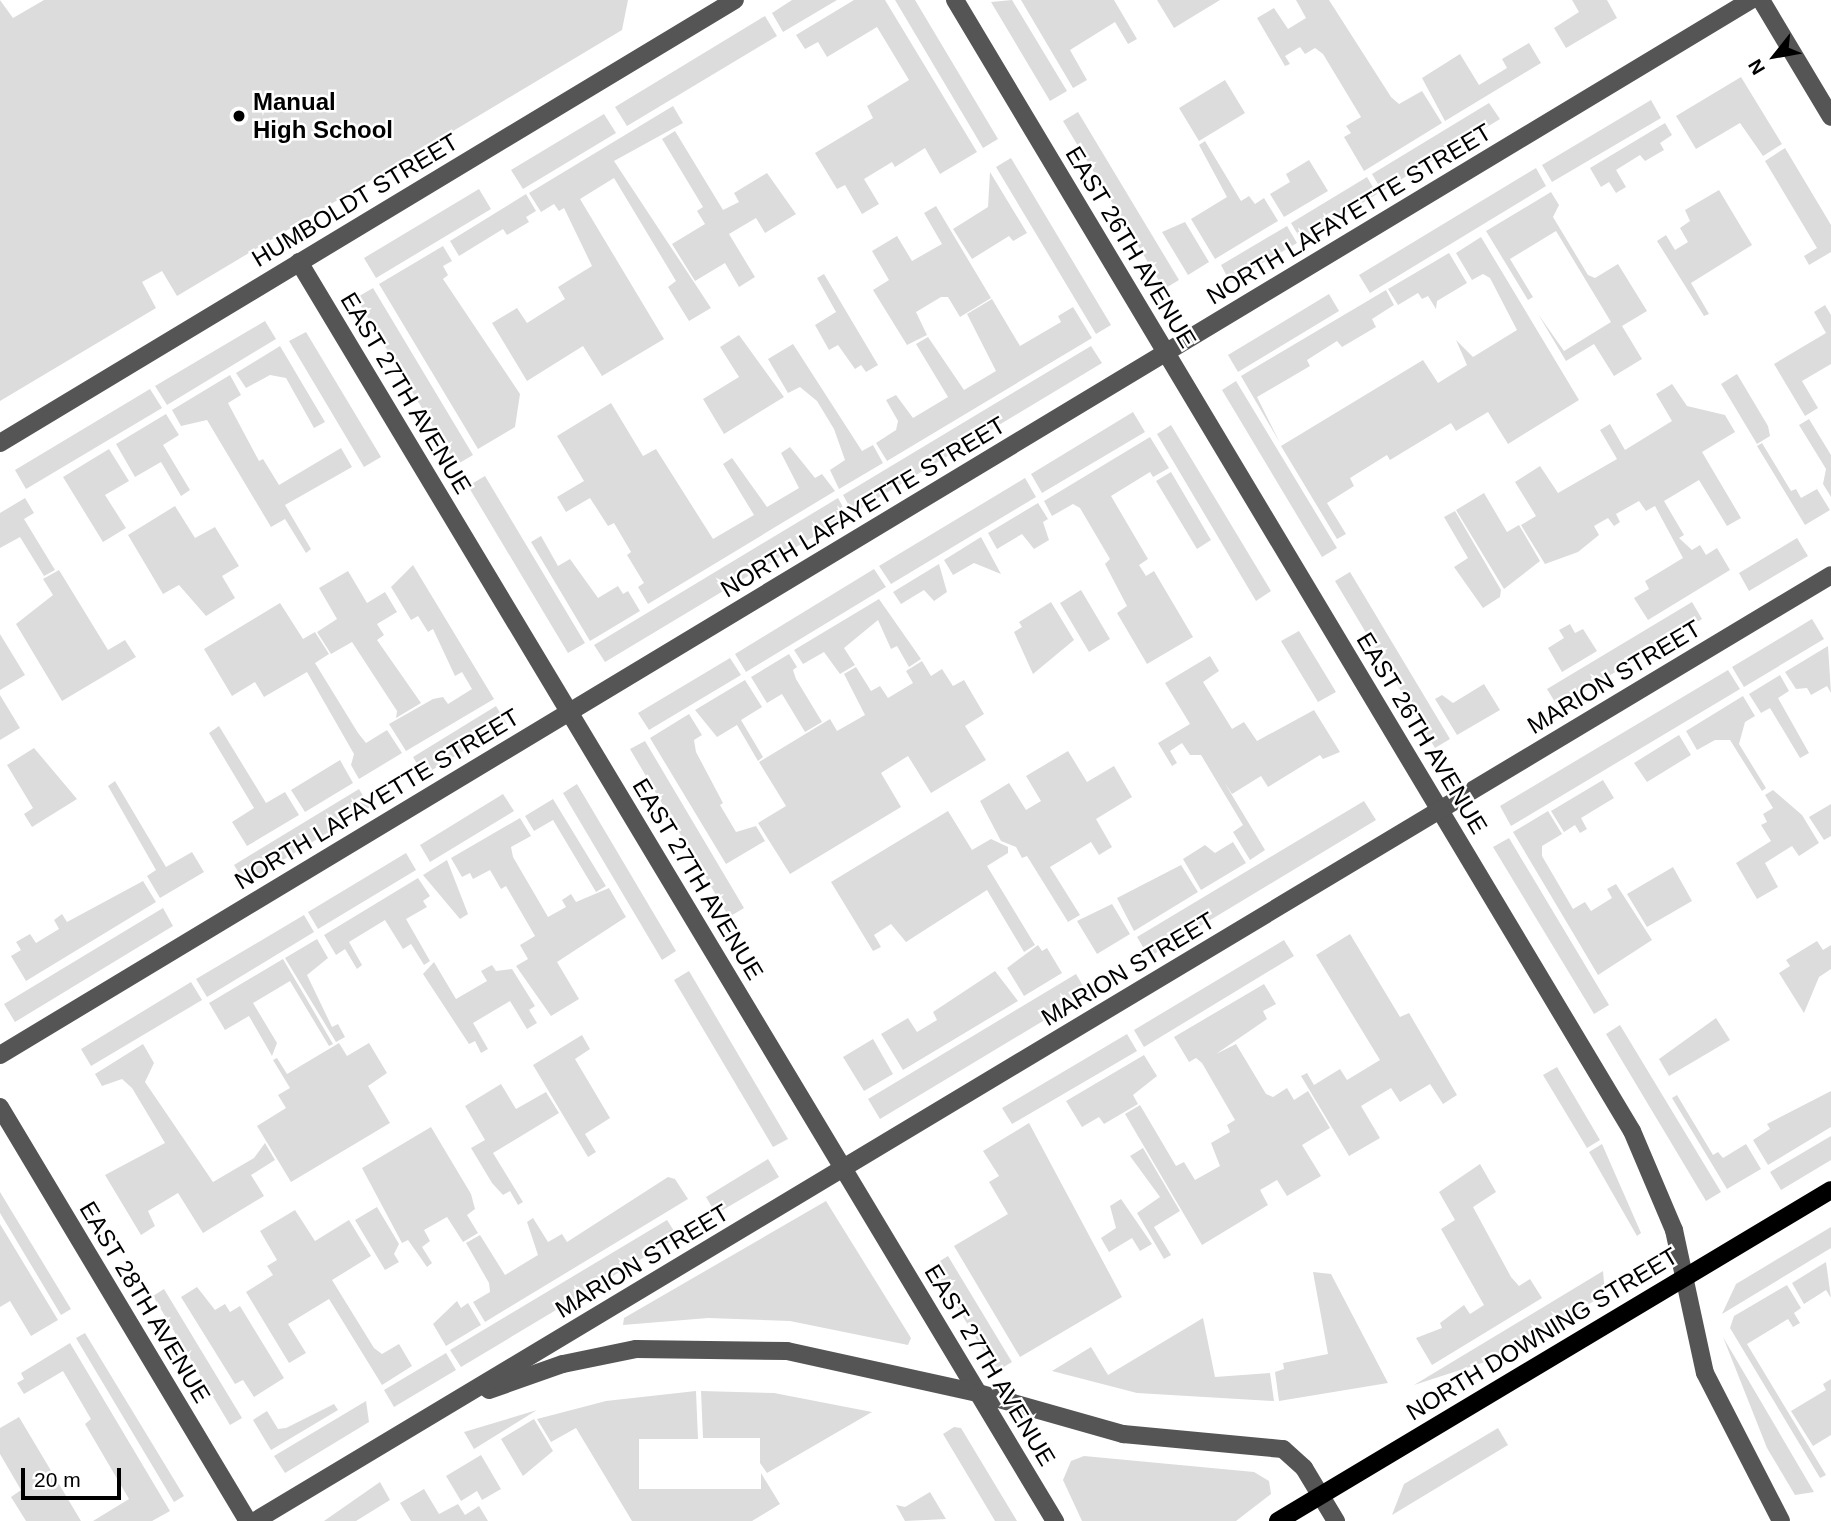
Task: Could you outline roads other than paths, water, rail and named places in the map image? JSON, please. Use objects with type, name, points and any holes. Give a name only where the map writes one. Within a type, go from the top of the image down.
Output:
[{"type":"main road","name":"NORTH DOWNING STREET","points":[[1278,1521],[1831,1190]]},
{"type":"street","name":"HUMBOLDT STREET","points":[[0,443],[735,0]]},
{"type":"street","name":"EAST 26TH AVENUE","points":[[955,0],[1632,1131],[1659,1188],[1685,1277],[1705,1373],[1781,1521]]},
{"type":"street","name":"NORTH LAFAYETTE STREET","points":[[0,1055],[1751,0]]},
{"type":"street","points":[[1761,0],[1831,117]]},
{"type":"street","name":"EAST 27TH AVENUE","points":[[299,262],[1055,1521]]},
{"type":"street","name":"MARION STREET","points":[[255,1521],[1831,575]]},
{"type":"street","name":"EAST 28TH AVENUE","points":[[0,1107],[248,1521]]},
{"type":"street","name":"MARION STREET","points":[[450,1404],[563,1364],[636,1349],[787,1351],[978,1393],[1123,1434],[1283,1449],[1300,1463],[1336,1521]]},
{"type":"place","name":"Manual High School","points":[[239,116]]}]
